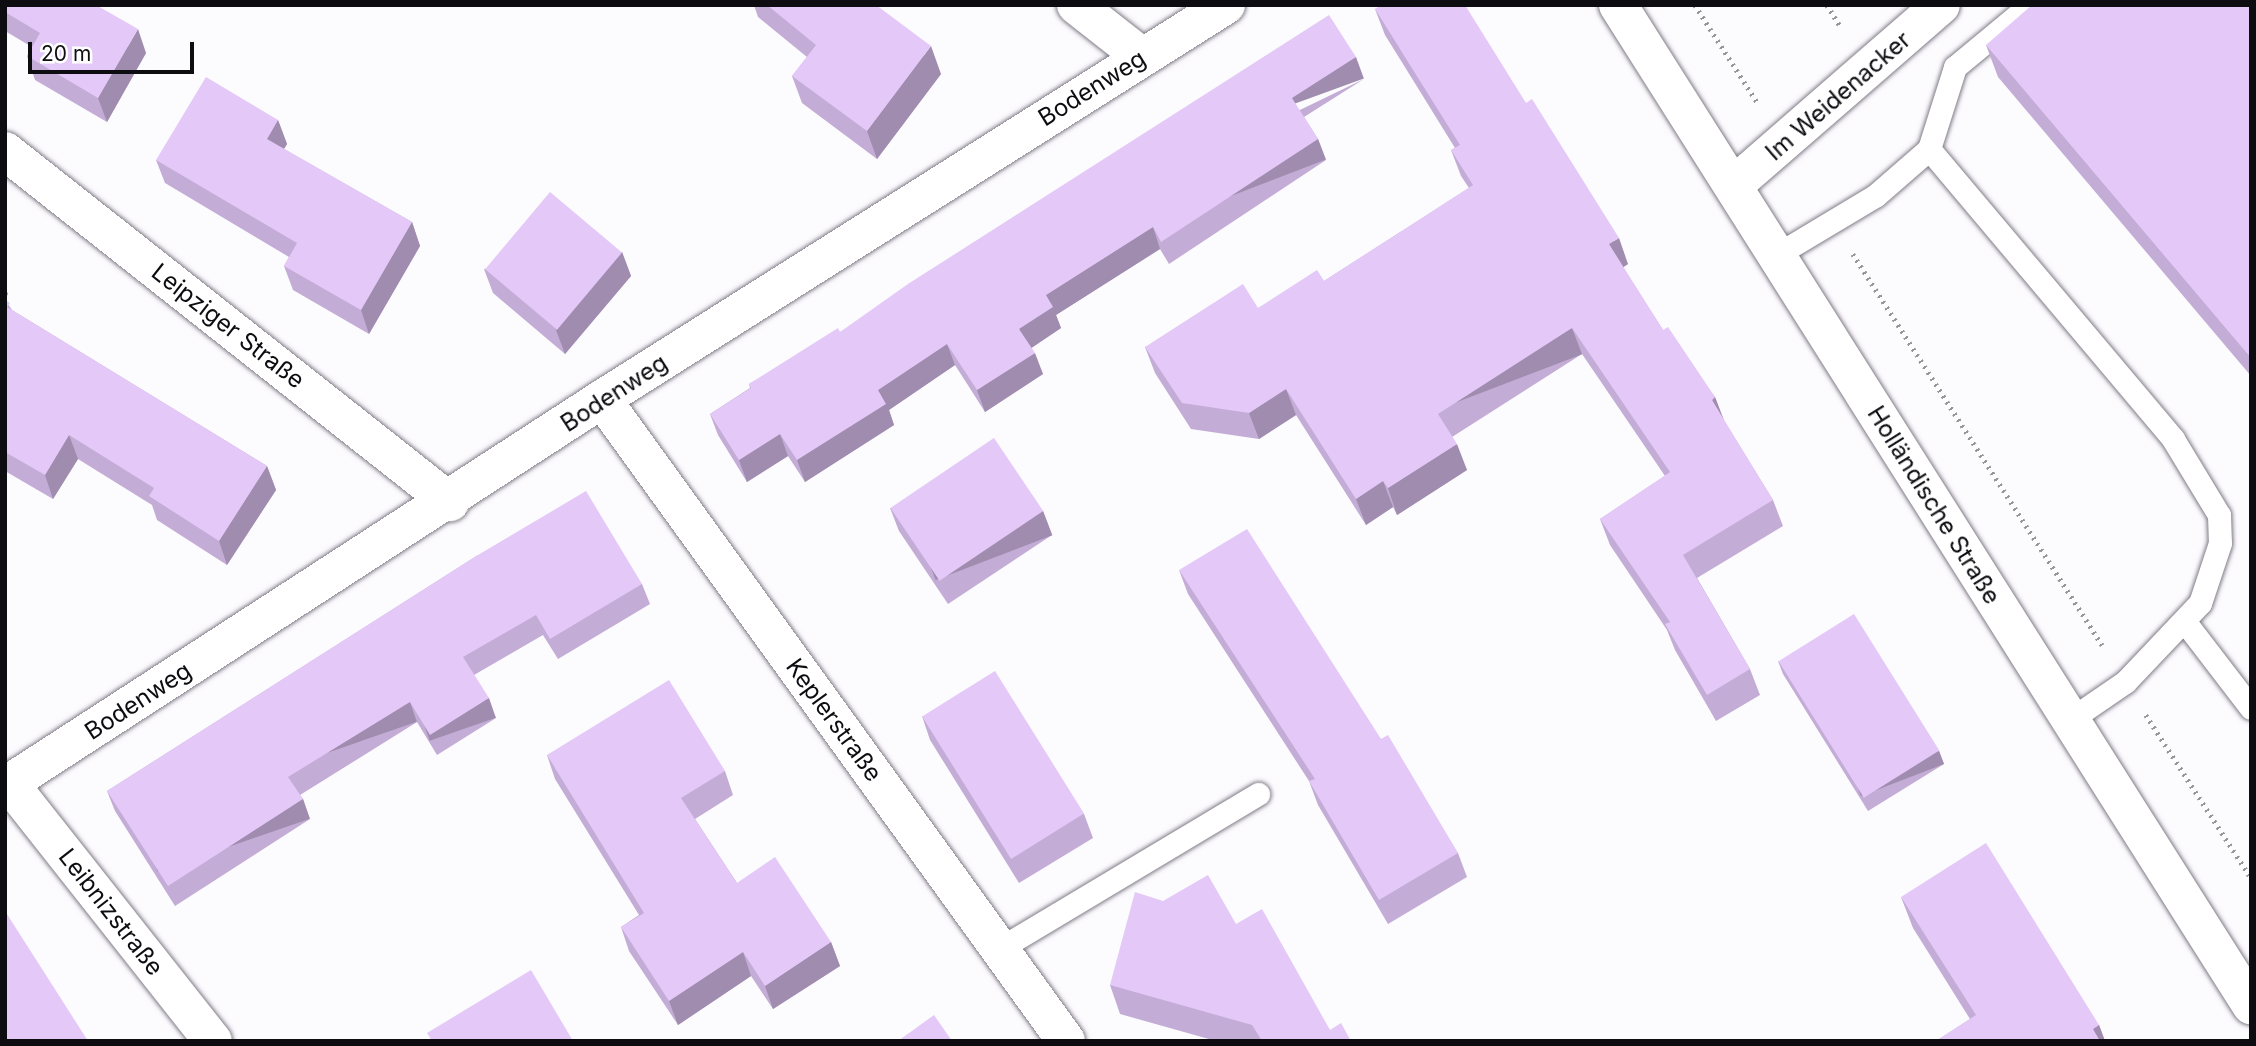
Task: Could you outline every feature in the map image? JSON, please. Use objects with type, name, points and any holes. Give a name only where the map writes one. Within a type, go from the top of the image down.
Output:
[{"type":"street","points":[[1076,5],[1141,56]]},
{"type":"street","name":"Bodenweg","points":[[7,784],[450,502],[602,399],[1141,56],[1226,5]]},
{"type":"street","name":"Holländische Straße","points":[[1618,5],[1778,254],[2068,721],[2251,1005]]},
{"type":"street","name":"Im Weidenacker","points":[[1734,185],[1941,5]]},
{"type":"street","name":"Leipziger Straße","points":[[5,151],[450,502]]},
{"type":"street","name":"Keplerstraße","points":[[602,399],[1066,1041]]},
{"type":"street","name":"Leibnizstraße","points":[[7,784],[213,1041]]},
{"type":"lane","points":[[1778,254],[1875,196],[1929,149],[1955,67],[2030,5]]},
{"type":"lane","points":[[1929,149],[2173,439],[2219,515],[2220,543],[2200,603],[2185,622],[2125,682],[2068,721]]},
{"type":"lane","points":[[2185,622],[2251,708]]},
{"type":"lane","points":[[999,948],[1258,793]]},
{"type":"path","points":[[1695,5],[1784,143]]},
{"type":"path","points":[[1832,222],[2251,878]]},
{"type":"building","points":[[5,5],[96,5],[138,29],[98,98],[27,56],[40,33],[5,12]]},
{"type":"building","points":[[767,5],[876,5],[931,46],[867,131],[792,76],[816,45]]},
{"type":"building","points":[[1381,5],[1465,5],[1526,103],[1532,99],[1619,238],[1609,244],[1663,330],[1668,327],[1715,397],[1712,400],[1773,500],[1683,555],[1750,669],[1707,695],[1665,624],[1670,622],[1600,519],[1670,472],[1572,328],[1438,414],[1457,444],[1388,488],[1383,481],[1356,499],[1286,389],[1249,413],[1182,403],[1145,347],[1243,284],[1258,308],[1317,270],[1324,281],[1473,185],[1451,150],[1460,145],[1375,9]]},
{"type":"building","points":[[2032,5],[2251,5],[2251,358],[1986,45]]},
{"type":"building","points":[[1329,15],[1356,57],[1292,98],[1318,139],[1161,242],[1153,227],[1046,295],[1053,307],[1019,329],[1035,353],[977,390],[947,344],[878,390],[886,404],[797,460],[780,434],[739,460],[710,414],[751,388],[749,384],[838,328],[840,332],[908,284]]},
{"type":"building","points":[[206,77],[278,120],[267,139],[412,222],[361,310],[284,266],[297,243],[156,160]]},
{"type":"building","points":[[550,192],[622,252],[557,330],[485,269]]},
{"type":"building","points":[[5,300],[10,303],[7,307],[267,466],[219,541],[149,496],[154,488],[69,435],[45,475],[5,452]]},
{"type":"building","points":[[994,438],[1043,511],[940,581],[890,508]]},
{"type":"building","points":[[586,491],[642,584],[550,639],[536,615],[463,657],[489,698],[430,735],[410,702],[288,777],[303,799],[168,886],[107,791],[478,555]]},
{"type":"building","points":[[1247,529],[1381,739],[1388,735],[1458,853],[1379,900],[1309,781],[1315,779],[1179,570]]},
{"type":"building","points":[[1854,614],[1939,751],[1864,798],[1779,661]]},
{"type":"building","points":[[995,671],[1084,813],[1011,859],[922,717]]},
{"type":"building","points":[[669,680],[725,771],[681,798],[737,883],[775,857],[831,942],[765,986],[743,952],[669,1001],[621,927],[644,913],[547,755]]},
{"type":"building","points":[[1986,843],[2099,1025],[2093,1029],[2100,1041],[1936,1041],[1976,1015],[1901,897]]},
{"type":"building","points":[[1208,875],[1236,924],[1262,909],[1330,1030],[1341,1023],[1351,1041],[1262,1041],[1252,1025],[1110,985],[1135,892],[1163,901]]},
{"type":"building","points":[[5,911],[88,1041],[5,1041]]},
{"type":"building","points":[[531,970],[573,1041],[432,1041],[427,1033]]},
{"type":"building","points":[[934,1015],[952,1041],[898,1041]]}]
